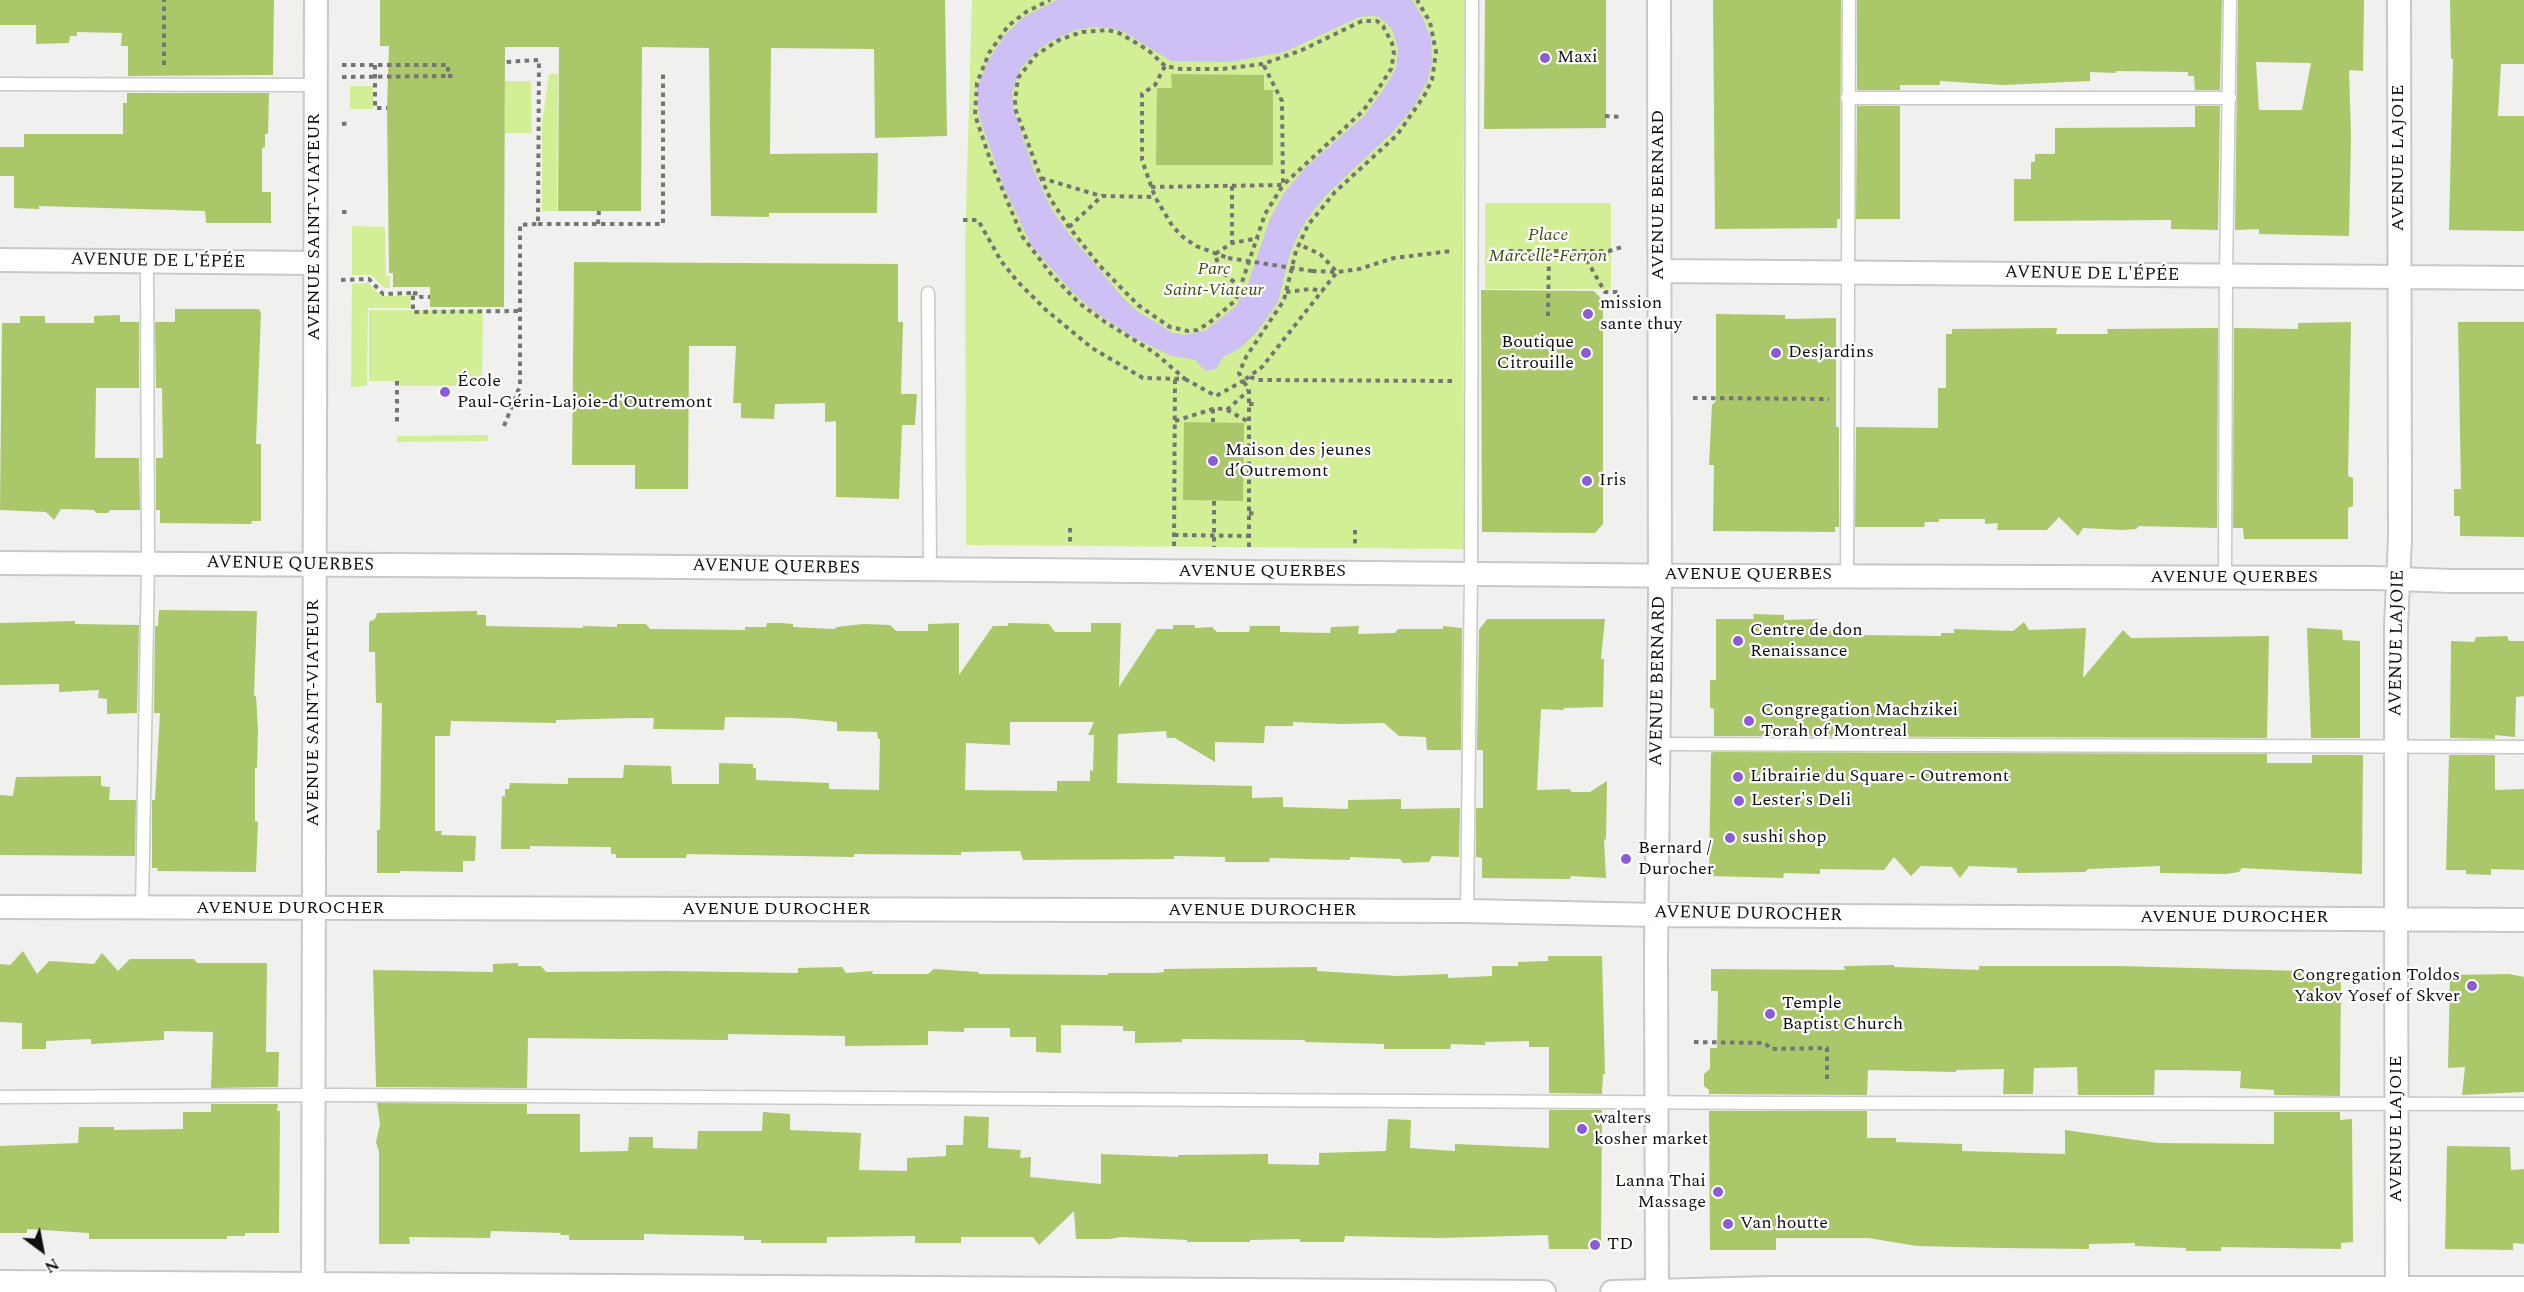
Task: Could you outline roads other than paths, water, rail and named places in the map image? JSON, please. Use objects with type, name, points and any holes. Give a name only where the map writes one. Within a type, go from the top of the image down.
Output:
[{"type":"street","name":"AVENUE SAINT-VIATEUR","points":[[313,1287],[316,0]]},
{"type":"street","name":"AVENUE BERNARD","points":[[1657,1291],[1657,744],[1660,575],[1659,0]]},
{"type":"street","name":"AVENUE LAJOIE","points":[[2397,1287],[2396,747],[2400,277],[2399,0]]},
{"type":"street","name":"AVENUE DE L'ÉPÉE","points":[[0,260],[315,263]]},
{"type":"street","name":"AVENUE DE L'ÉPÉE","points":[[1660,271],[2524,278]]},
{"type":"street","name":"AVENUE QUERBES","points":[[0,563],[2398,578],[2524,581]]},
{"type":"street","name":"AVENUE DUROCHER","points":[[0,907],[1467,911],[1657,915],[2524,920]]},
{"type":"street","points":[[0,1282],[313,1287],[1544,1292]]},
{"type":"street","points":[[1612,1292],[2524,1288]]},
{"type":"lane","points":[[1467,911],[1471,574],[1472,0]]},
{"type":"lane","points":[[1847,575],[1849,0]]},
{"type":"lane","points":[[2225,578],[2230,0]]},
{"type":"lane","points":[[0,84],[315,85]]},
{"type":"lane","points":[[1847,98],[2230,98]]},
{"type":"lane","points":[[142,908],[148,563],[147,261]]},
{"type":"lane","points":[[928,293],[930,569]]},
{"type":"lane","points":[[1657,744],[2524,747]]},
{"type":"lane","points":[[0,1097],[314,1095],[2524,1104]]},
{"type":"place","name":"Maxi","points":[[1545,58]]},
{"type":"place","name":"mission sante thuy","points":[[1588,314]]},
{"type":"place","name":"Boutique Citrouille","points":[[1586,353]]},
{"type":"place","name":"Desjardins","points":[[1776,353]]},
{"type":"place","name":"École Paul-Gérin-Lajoie-d'Outremont","points":[[445,392]]},
{"type":"place","name":"Maison des jeunes d’Outremont","points":[[1213,461]]},
{"type":"place","name":"Iris","points":[[1587,481]]},
{"type":"place","name":"Centre de don Renaissance","points":[[1738,641]]},
{"type":"place","name":"Congregation Machzikei Torah of Montreal","points":[[1749,721]]},
{"type":"place","name":"Librairie du Square - Outremont","points":[[1738,777]]},
{"type":"place","name":"Lester's Deli","points":[[1739,801]]},
{"type":"place","name":"sushi shop","points":[[1730,838]]},
{"type":"place","name":"Bernard / Durocher","points":[[1626,859]]},
{"type":"place","name":"Congregation Toldos Yakov Yosef of Skver","points":[[2472,986]]},
{"type":"place","name":"Temple Baptist Church","points":[[1770,1014]]},
{"type":"place","name":"walters kosher market","points":[[1582,1129]]},
{"type":"place","name":"Lanna Thai Massage","points":[[1718,1192]]},
{"type":"place","name":"Van houtte","points":[[1728,1224]]},
{"type":"place","name":"TD","points":[[1595,1245]]},
{"type":"park label","name":"Place Marcelle-Ferron","points":[[1548,246]]},
{"type":"park label","name":"Parc Saint-Viateur","points":[[1214,280]]}]
